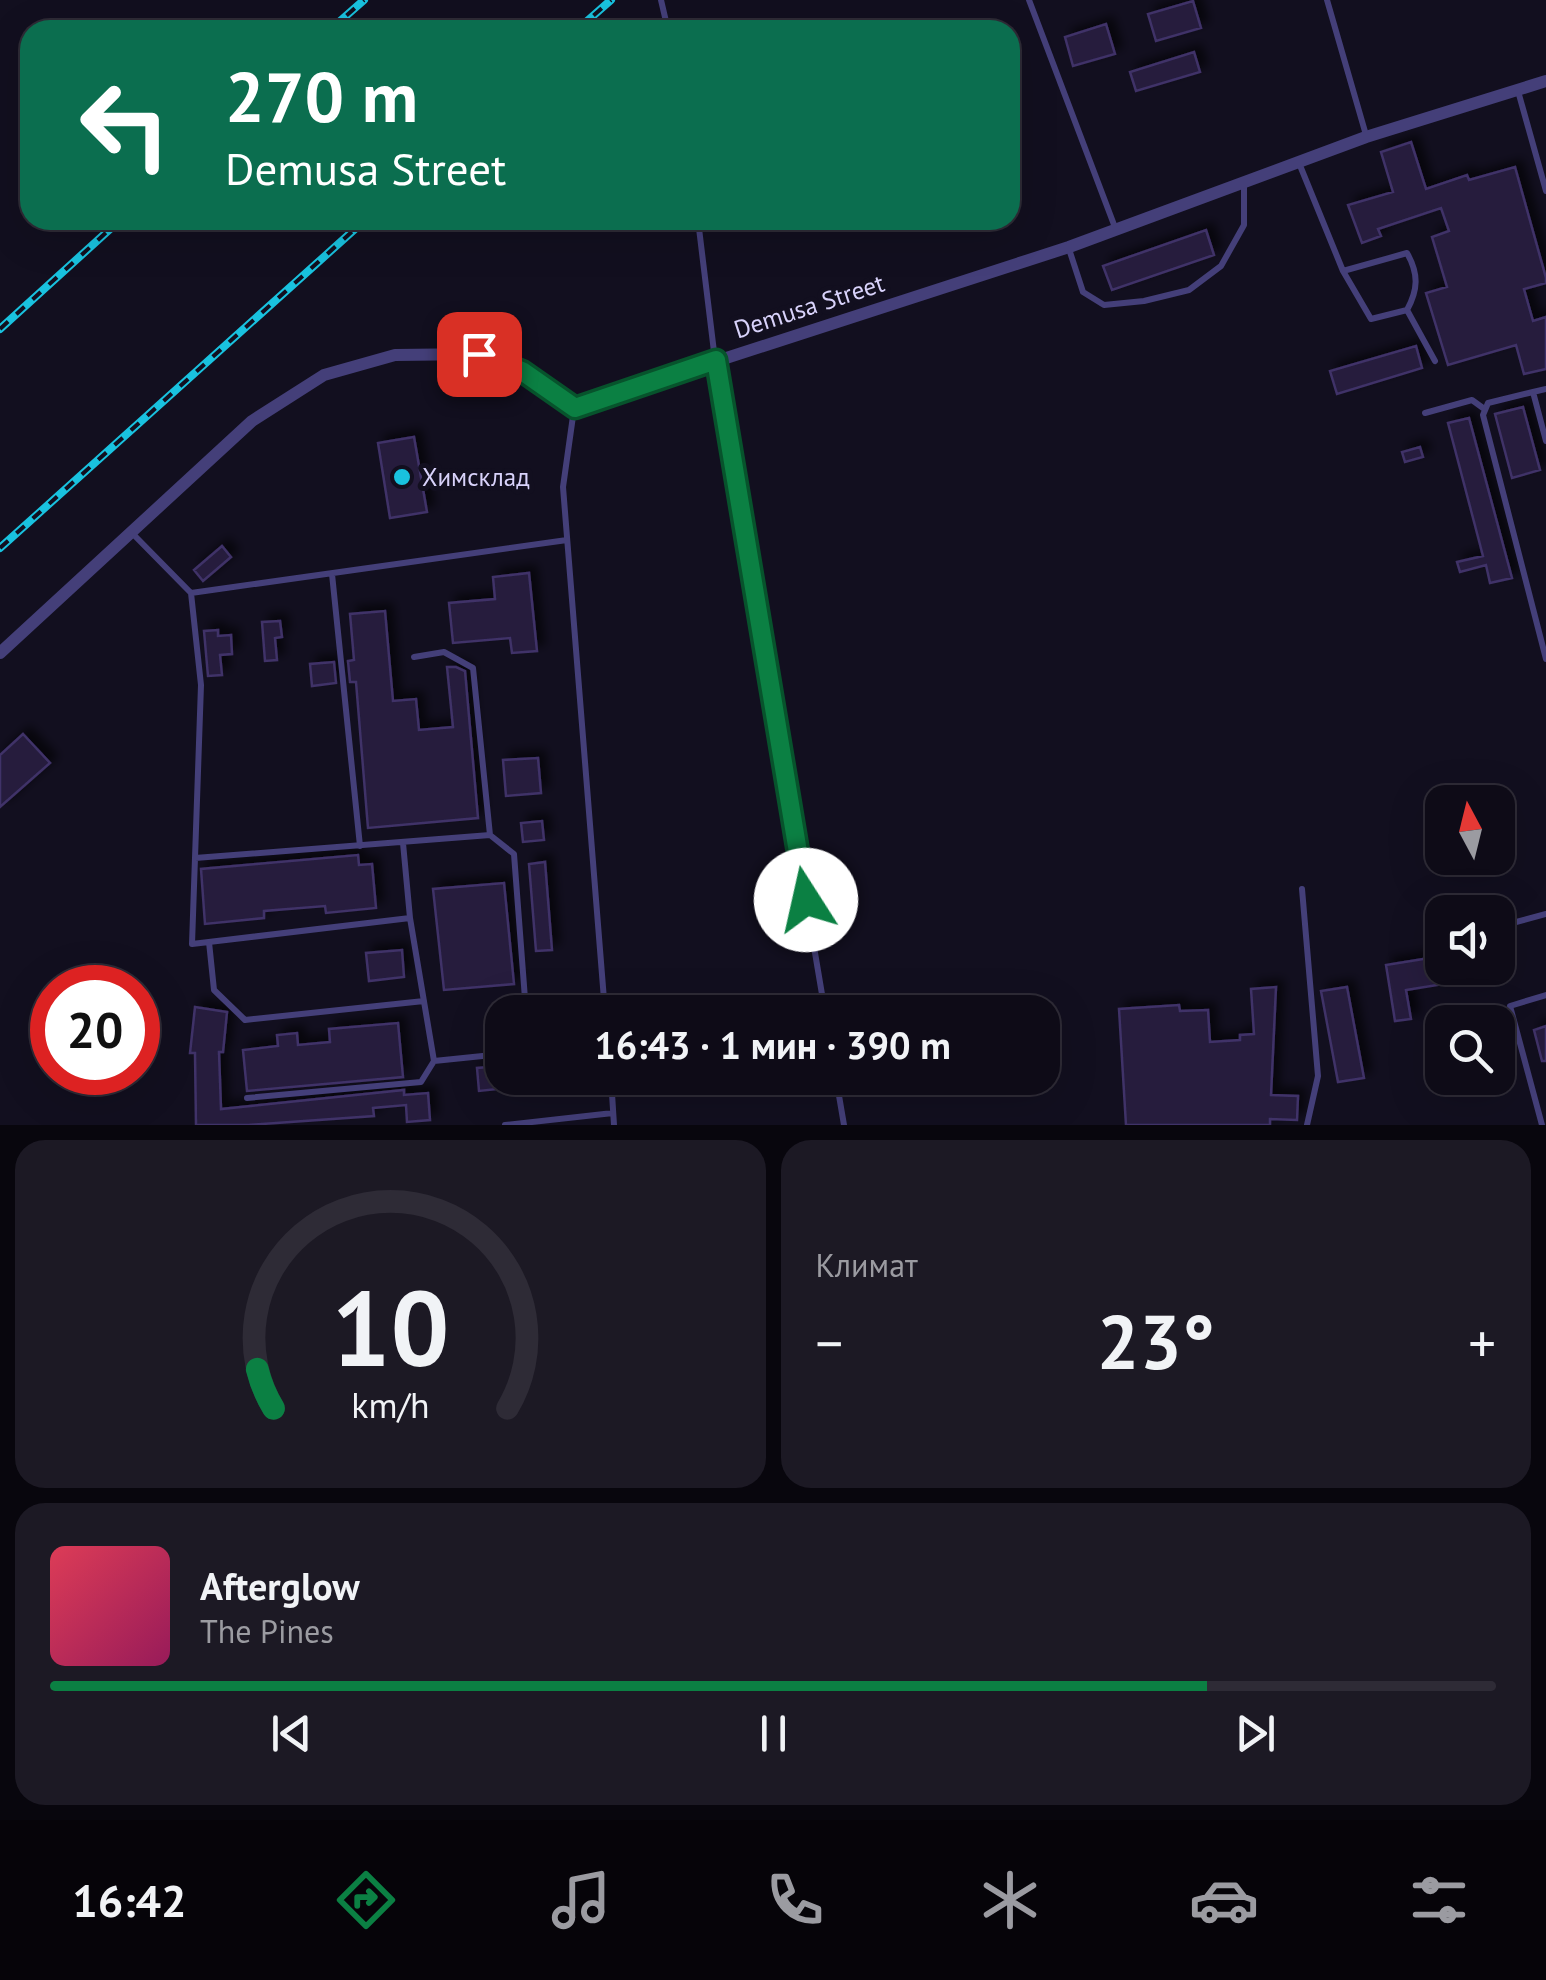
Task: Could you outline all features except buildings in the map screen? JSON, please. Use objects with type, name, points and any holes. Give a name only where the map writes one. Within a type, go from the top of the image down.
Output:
[{"type":"street","name":"Demusa Street","points":[[575,408],[1069,248],[1366,136],[1546,82]]},
{"type":"street","points":[[0,654],[252,421],[324,375],[394,355],[479,354],[522,371],[575,408]]},
{"type":"lane","points":[[1029,0],[1116,231]]},
{"type":"lane","points":[[1327,0],[1366,136]]},
{"type":"lane","points":[[1518,91],[1546,191]]},
{"type":"lane","points":[[1298,162],[1343,271],[1371,319],[1406,310],[1417,290],[1414,266],[1406,253],[1343,271]]},
{"type":"lane","points":[[1069,248],[1084,292],[1104,304],[1144,301],[1189,290],[1221,266],[1244,224],[1244,182]]},
{"type":"lane","points":[[699,230],[716,360],[823,995]]},
{"type":"lane","points":[[1406,310],[1434,360]]},
{"type":"lane","points":[[1483,408],[1488,402],[1546,389]]},
{"type":"lane","points":[[1533,392],[1546,440]]},
{"type":"lane","points":[[1425,413],[1472,400],[1483,408],[1546,658]]},
{"type":"lane","points":[[575,408],[563,487],[604,995]]},
{"type":"lane","points":[[131,532],[191,593],[200,685],[192,944],[410,918]]},
{"type":"lane","points":[[191,593],[568,540]]},
{"type":"lane","points":[[332,573],[360,846]]},
{"type":"lane","points":[[414,657],[444,652],[473,668],[490,834],[514,854],[525,995]]},
{"type":"lane","points":[[194,858],[490,834]]},
{"type":"lane","points":[[248,1098],[421,1082],[434,1060],[410,918],[403,843]]},
{"type":"lane","points":[[1302,889],[1318,1076],[1307,1125]]},
{"type":"lane","points":[[1515,922],[1546,914]]},
{"type":"lane","points":[[209,942],[214,990],[245,1020],[424,1001]]},
{"type":"lane","points":[[1542,1125],[1510,1006],[1546,996]]},
{"type":"lane","points":[[434,1060],[485,1056]]},
{"type":"lane","points":[[612,1095],[614,1125]]},
{"type":"lane","points":[[839,1095],[844,1125]]},
{"type":"lane","points":[[505,1125],[614,1113]]},
{"type":"railway","points":[[341,20],[364,0]]},
{"type":"railway","points":[[588,20],[611,0]]},
{"type":"railway","points":[[0,329],[109,230]]},
{"type":"railway","points":[[0,548],[354,230]]},
{"type":"place","name":"Химсклад","points":[[402,477]]},
{"type":"route","points":[[479,354],[522,371],[575,408],[716,360],[806,900]]}]
